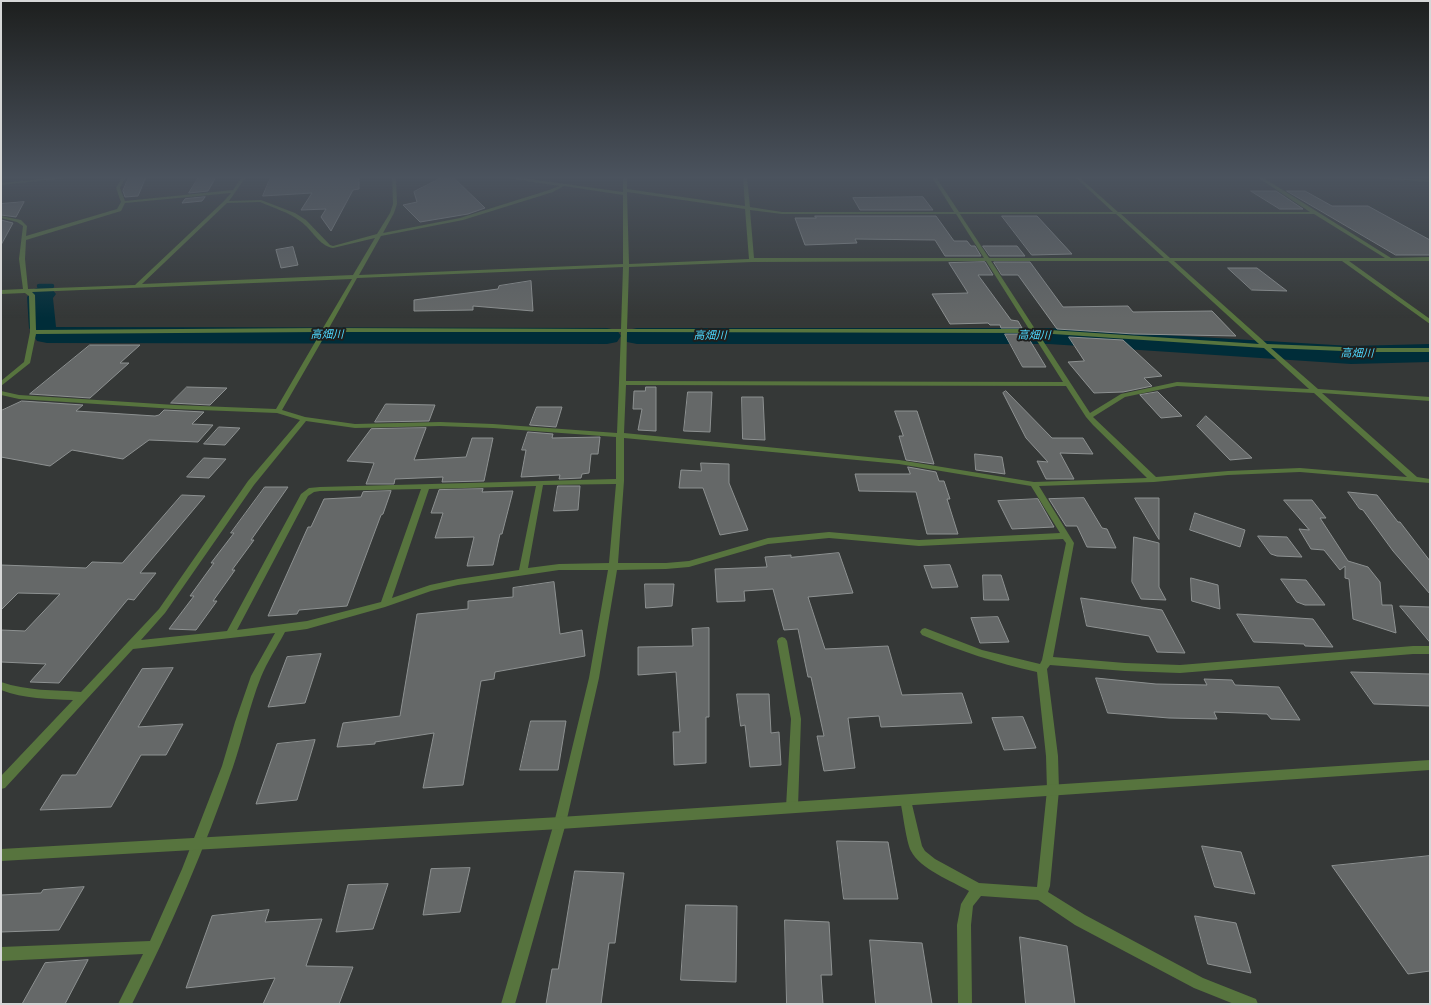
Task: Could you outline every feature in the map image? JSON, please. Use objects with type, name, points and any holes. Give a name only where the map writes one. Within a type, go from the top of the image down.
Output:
[{"type":"street","points":[[1,384],[27,363],[33,332],[32,295],[26,291],[22,259],[23,240],[26,232],[25,226],[22,224]]},
{"type":"street","points":[[23,240],[75,224]]},
{"type":"street","points":[[137,286],[203,224]]},
{"type":"street","points":[[307,224],[328,246],[333,247],[380,235],[436,224]]},
{"type":"street","points":[[278,411],[386,224]]},
{"type":"street","points":[[508,1004],[560,823],[594,678],[613,566],[620,481],[620,435],[626,265],[625,224]]},
{"type":"street","points":[[749,224],[752,260]]},
{"type":"street","points":[[964,224],[1089,417],[1154,480]]},
{"type":"street","points":[[1130,224],[1415,480]]},
{"type":"street","points":[[1333,224],[1390,259]]},
{"type":"street","points":[[1343,259],[1430,322]]},
{"type":"street","points":[[1,292],[752,260],[1430,259]]},
{"type":"street","points":[[33,332],[218,330],[323,334],[624,332],[1036,334],[1267,346],[1367,350],[1430,350]]},
{"type":"street","points":[[623,383],[1068,384]]},
{"type":"street","points":[[1089,417],[1123,395],[1168,385],[1317,391],[1430,398]]},
{"type":"street","points":[[1,394],[19,397],[278,411],[304,419],[355,426],[440,424],[493,426],[620,435],[899,462],[1034,484],[1154,480],[1228,473],[1300,470],[1430,482]]},
{"type":"street","points":[[1,784],[162,611],[251,483],[304,419]]},
{"type":"street","points":[[230,635],[305,494],[312,490],[620,481]]},
{"type":"street","points":[[523,571],[540,483]]},
{"type":"street","points":[[1034,484],[1070,544],[1044,665],[1052,756],[1053,790],[1044,886],[1040,894]]},
{"type":"street","points":[[385,604],[426,486]]},
{"type":"street","points":[[131,645],[282,630],[307,625],[385,604],[430,588],[523,571],[559,567],[666,566],[689,564],[768,541],[829,535],[919,543],[1066,536]]},
{"type":"street","points":[[125,1004],[154,947],[198,843],[228,766],[240,722],[256,676],[282,630]]},
{"type":"street","points":[[925,632],[952,644],[995,659],[1044,665],[1180,669],[1413,650],[1430,650]]},
{"type":"street","points":[[782,641],[796,719],[792,807]]},
{"type":"street","points":[[1,686],[7,689],[27,692],[84,696]]},
{"type":"street","points":[[1,855],[560,823],[1430,765]]},
{"type":"street","points":[[906,800],[916,848],[921,855],[931,863],[978,889],[1040,894],[1080,920],[1199,983],[1251,1004]]},
{"type":"street","points":[[965,1004],[964,925],[968,904],[978,889]]},
{"type":"street","points":[[1,954],[154,947]]},
{"type":"building","points":[[1,224],[13,224],[1,245]]},
{"type":"building","points":[[326,224],[335,224],[331,231]]},
{"type":"building","points":[[797,224],[942,224],[954,241],[967,241],[971,246],[975,246],[981,256],[945,256],[935,240],[855,239],[857,243],[805,245]]},
{"type":"building","points":[[1008,224],[1044,224],[1072,254],[1032,255]]},
{"type":"building","points":[[1343,224],[1401,224],[1430,240],[1430,255],[1396,255]]},
{"type":"building","points":[[983,246],[1017,246],[1025,256],[990,256]]},
{"type":"building","points":[[293,247],[298,265],[281,268],[276,250]]},
{"type":"building","points":[[985,262],[993,275],[978,275],[1011,320],[1018,321],[1022,328],[1001,328],[1000,325],[990,325],[988,323],[950,324],[932,294],[968,293],[949,263]]},
{"type":"building","points":[[994,262],[1030,262],[1063,307],[1128,306],[1133,312],[1212,311],[1236,336],[1134,334],[1057,329],[1018,275],[1002,275]]},
{"type":"building","points":[[1228,268],[1257,268],[1287,291],[1252,290]]},
{"type":"building","points":[[531,281],[533,311],[473,306],[473,310],[414,311],[414,300],[498,289],[499,286]]},
{"type":"building","points":[[1005,334],[1026,334],[1046,367],[1023,367]]},
{"type":"building","points":[[1069,337],[1123,340],[1162,376],[1144,378],[1152,386],[1123,392],[1094,393],[1068,362],[1084,361]]},
{"type":"building","points":[[90,345],[140,345],[120,363],[129,363],[90,398],[30,394]]},
{"type":"building","points":[[187,387],[227,388],[210,405],[171,403]]},
{"type":"building","points":[[646,387],[656,387],[656,431],[638,430],[642,409],[633,409],[634,391],[645,391]]},
{"type":"building","points":[[1006,391],[1052,438],[1083,438],[1093,454],[1060,453],[1074,479],[1046,479],[1037,461],[1048,462],[1026,438],[1003,393]]},
{"type":"building","points":[[688,392],[712,392],[710,432],[684,431]]},
{"type":"building","points":[[1158,392],[1182,416],[1161,418],[1140,395]]},
{"type":"building","points":[[742,397],[763,397],[765,440],[743,439]]},
{"type":"building","points":[[22,401],[83,405],[76,411],[155,416],[159,415],[164,410],[204,412],[192,424],[213,425],[198,442],[149,440],[123,459],[72,450],[50,466],[1,457],[1,411]]},
{"type":"building","points":[[386,404],[435,405],[429,421],[375,422]]},
{"type":"building","points":[[537,407],[562,407],[556,427],[530,425]]},
{"type":"building","points":[[895,411],[917,411],[934,464],[906,460],[899,436],[903,436]]},
{"type":"building","points":[[1206,416],[1252,458],[1230,460],[1197,426]]},
{"type":"building","points":[[219,427],[240,428],[225,445],[204,444]]},
{"type":"building","points":[[426,428],[414,460],[466,457],[472,438],[493,438],[484,481],[442,482],[443,477],[395,479],[394,484],[366,484],[374,463],[347,461],[371,429]]},
{"type":"building","points":[[528,432],[553,434],[552,438],[600,437],[598,454],[591,454],[589,473],[582,474],[581,478],[559,479],[560,475],[521,477],[526,450],[522,450]]},
{"type":"building","points":[[975,454],[1002,457],[1005,474],[976,470]]},
{"type":"building","points":[[204,458],[226,459],[209,478],[187,477]]},
{"type":"building","points":[[701,463],[729,464],[729,483],[748,530],[720,535],[703,488],[679,488],[681,470],[701,471]]},
{"type":"building","points":[[908,467],[936,472],[939,481],[944,481],[950,499],[947,499],[958,534],[927,534],[916,492],[859,491],[855,474],[910,474]]},
{"type":"building","points":[[558,486],[580,486],[578,510],[554,511]]},
{"type":"building","points":[[265,487],[288,487],[251,540],[254,540],[232,570],[235,570],[213,601],[217,601],[196,630],[169,629],[194,596],[190,596],[214,563],[211,563],[234,533],[231,533]]},
{"type":"building","points":[[483,489],[482,492],[513,491],[502,534],[500,534],[493,565],[467,566],[474,537],[435,538],[443,513],[431,513],[439,490]]},
{"type":"building","points":[[391,491],[347,606],[299,610],[297,614],[268,616],[308,527],[311,527],[324,499],[361,497],[363,492]]},
{"type":"building","points":[[1348,492],[1377,495],[1398,522],[1400,522],[1430,561],[1430,594],[1393,551]]},
{"type":"building","points":[[182,495],[205,496],[140,573],[156,573],[134,600],[128,599],[59,683],[30,682],[46,664],[1,662],[1,630],[25,631],[60,594],[18,593],[1,610],[1,565],[86,568],[92,562],[122,563]]},
{"type":"building","points":[[1084,498],[1102,528],[1107,529],[1116,548],[1087,547],[1077,526],[1066,526],[1049,499]]},
{"type":"building","points":[[1135,498],[1159,498],[1159,539]]},
{"type":"building","points":[[1038,499],[1054,527],[1012,529],[998,501]]},
{"type":"building","points":[[1284,500],[1312,500],[1326,518],[1320,518],[1348,561],[1368,567],[1380,582],[1382,605],[1392,605],[1396,633],[1353,619],[1349,579],[1345,578],[1345,566],[1340,570],[1324,550],[1311,549],[1299,529],[1309,530]]},
{"type":"building","points":[[1195,513],[1245,530],[1240,547],[1190,530]]},
{"type":"building","points":[[1258,536],[1287,537],[1302,557],[1277,556],[1271,554]]},
{"type":"building","points":[[1134,537],[1159,543],[1159,587],[1166,600],[1141,599],[1132,582]]},
{"type":"building","points":[[839,553],[853,593],[808,597],[825,649],[888,646],[902,695],[962,693],[972,723],[881,727],[879,716],[848,718],[855,768],[824,771],[817,736],[824,736],[811,677],[808,677],[798,629],[784,630],[773,589],[744,591],[745,601],[717,602],[715,569],[767,567],[765,557],[791,555],[791,557]]},
{"type":"building","points":[[950,565],[958,587],[932,588],[924,566]]},
{"type":"building","points":[[983,575],[1001,575],[1009,600],[984,600]]},
{"type":"building","points":[[1191,578],[1218,585],[1220,609],[1192,601]]},
{"type":"building","points":[[1281,579],[1306,580],[1325,605],[1305,605],[1297,602]]},
{"type":"building","points":[[554,582],[560,634],[582,630],[585,656],[495,672],[494,679],[481,681],[463,785],[423,788],[434,733],[375,742],[375,744],[337,747],[343,723],[400,716],[417,614],[468,609],[468,601],[513,597],[513,588]]},
{"type":"building","points":[[645,584],[674,584],[672,606],[646,608]]},
{"type":"building","points":[[1081,598],[1162,610],[1185,653],[1157,652],[1149,636],[1087,626]]},
{"type":"building","points":[[1400,606],[1430,607],[1430,642]]},
{"type":"building","points":[[1237,614],[1313,619],[1333,647],[1254,642]]},
{"type":"building","points":[[998,617],[1009,642],[980,643],[971,618]]},
{"type":"building","points":[[709,628],[709,717],[706,717],[706,763],[674,765],[673,732],[680,732],[676,672],[638,675],[638,647],[693,646],[692,629]]},
{"type":"building","points":[[321,654],[305,703],[268,707],[287,657]]},
{"type":"building","points":[[173,668],[138,727],[183,724],[166,755],[141,755],[111,807],[40,810],[62,775],[76,775],[142,669]]},
{"type":"building","points":[[1351,672],[1430,674],[1430,706],[1374,704]]},
{"type":"building","points":[[1096,678],[1156,684],[1207,685],[1204,679],[1232,680],[1235,685],[1279,687],[1300,720],[1271,719],[1267,714],[1214,712],[1217,719],[1169,718],[1108,713]]},
{"type":"building","points":[[737,694],[769,694],[771,733],[779,732],[781,765],[750,767],[745,725],[741,726]]},
{"type":"building","points":[[1023,717],[1036,748],[1004,750],[992,718]]},
{"type":"building","points":[[531,721],[566,721],[558,770],[520,770]]},
{"type":"building","points":[[315,740],[297,800],[256,804],[277,744]]},
{"type":"building","points":[[837,841],[888,842],[898,899],[844,899]]},
{"type":"building","points":[[1202,846],[1241,852],[1255,894],[1215,887]]},
{"type":"building","points":[[1430,856],[1430,971],[1408,974],[1332,866]]},
{"type":"building","points":[[470,868],[460,912],[423,915],[431,869]]},
{"type":"building","points":[[575,871],[624,873],[615,943],[609,943],[601,1004],[546,1004],[552,969],[558,969]]},
{"type":"building","points":[[388,884],[373,929],[336,932],[348,885]]},
{"type":"building","points":[[84,887],[59,930],[1,932],[1,895],[41,893],[43,890]]},
{"type":"building","points":[[686,905],[737,906],[736,982],[681,980]]},
{"type":"building","points":[[269,910],[265,922],[322,919],[306,966],[353,967],[339,1004],[263,1004],[275,978],[186,988],[212,916]]},
{"type":"building","points":[[1195,916],[1236,923],[1251,973],[1208,964]]},
{"type":"building","points":[[785,920],[829,922],[832,975],[821,975],[823,1004],[787,1004]]},
{"type":"building","points":[[1020,937],[1067,946],[1075,1004],[1026,1004]]},
{"type":"building","points":[[870,940],[922,943],[932,1004],[876,1004]]},
{"type":"building","points":[[88,960],[65,1004],[22,1004],[45,963]]},
{"type":"waterway","points":[[39,286],[52,286]]},
{"type":"waterway","name":"高畑川","points":[[43,294],[40,297],[43,328]]},
{"type":"waterway","name":"高畑川","points":[[47,335],[607,336]]},
{"type":"waterway","name":"高畑川","points":[[637,336],[1049,336],[1351,355],[1430,353]]}]
